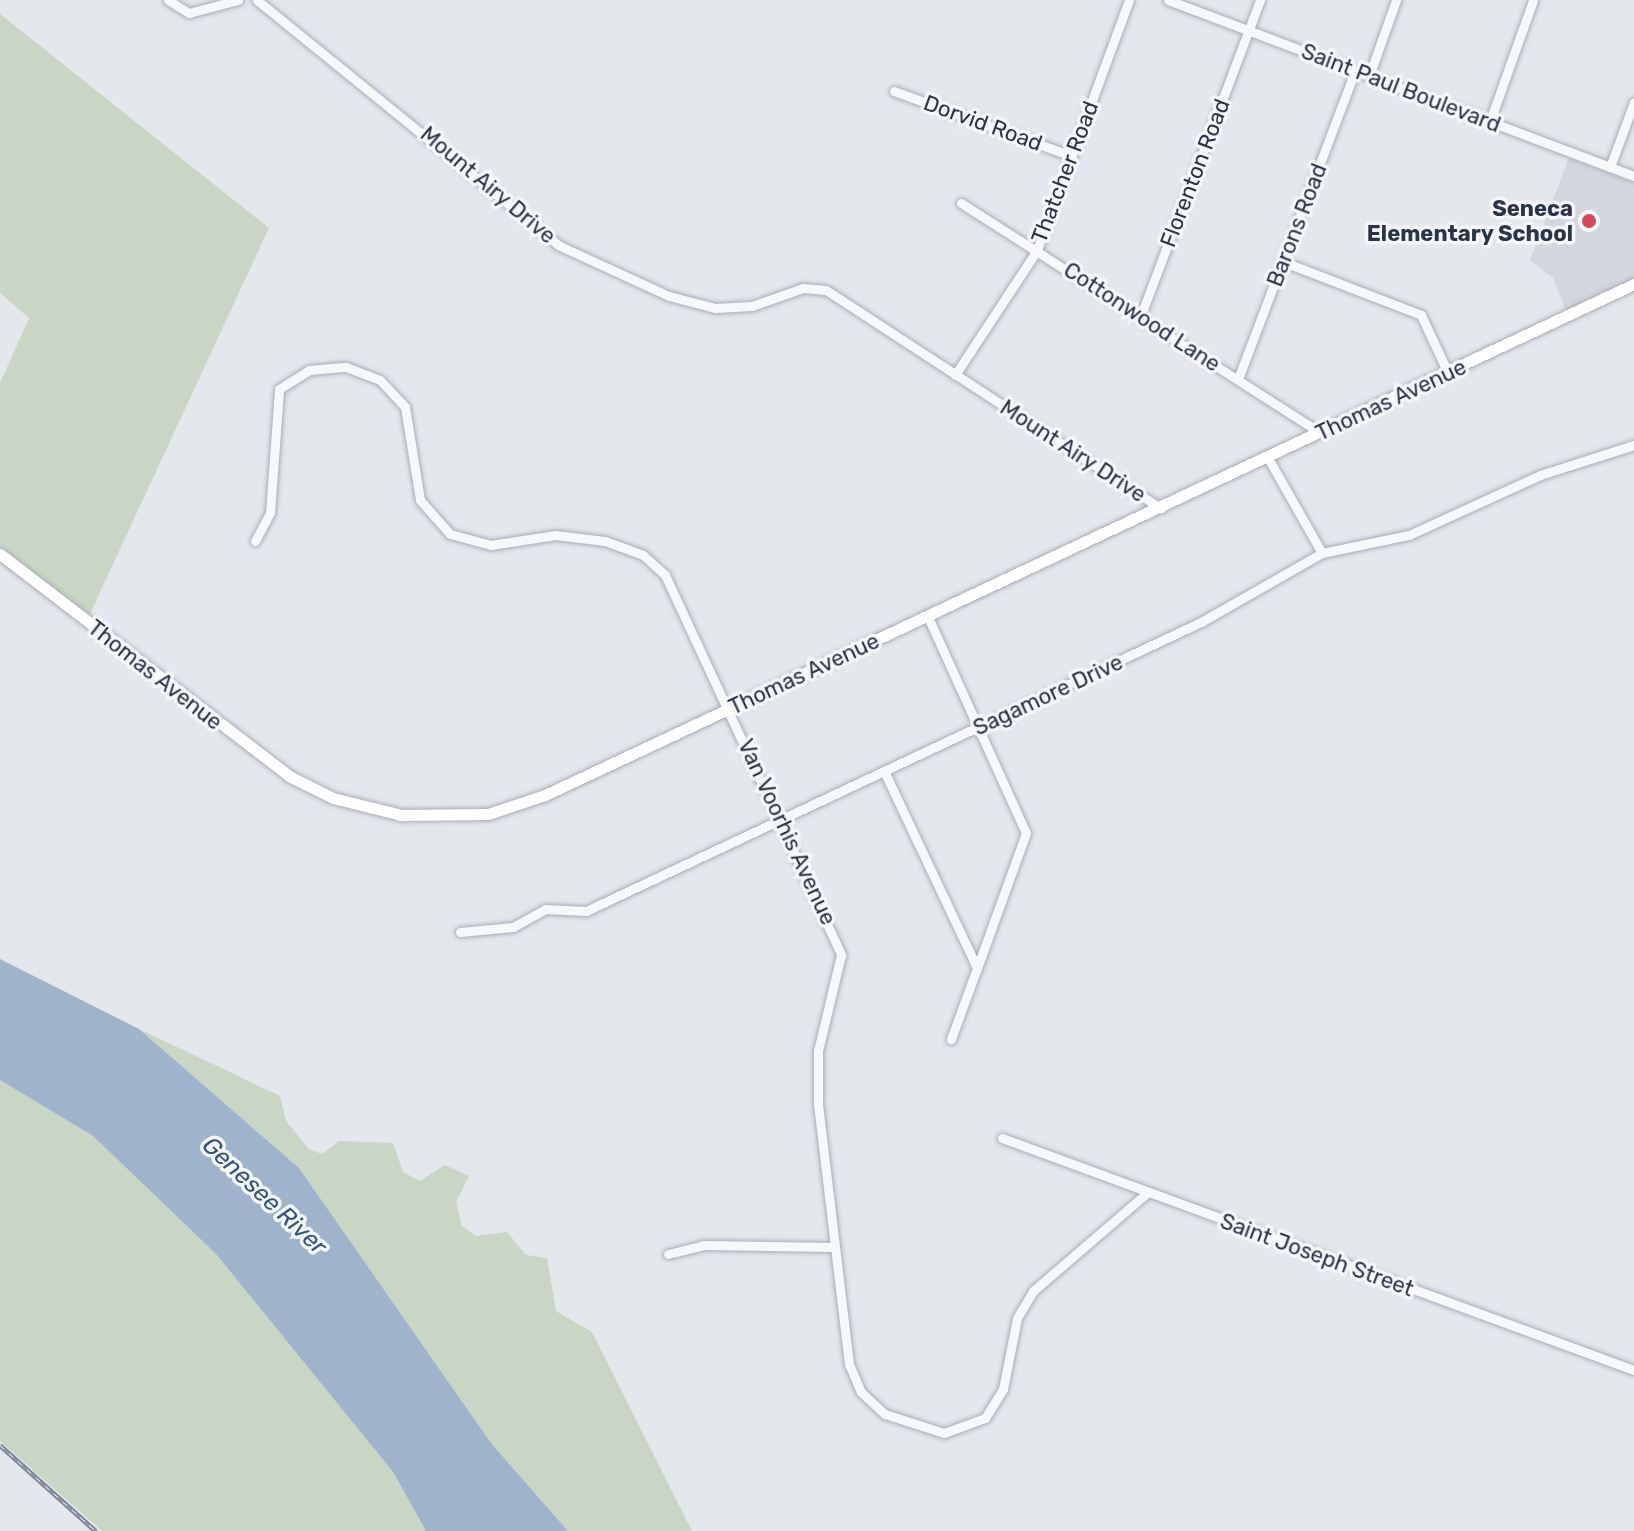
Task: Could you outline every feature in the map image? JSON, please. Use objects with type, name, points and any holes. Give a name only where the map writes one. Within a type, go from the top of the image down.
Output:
[{"type":"main road","name":"Thomas Avenue","points":[[0,554],[265,761],[364,807],[463,818],[514,807],[928,617],[1634,284]]},
{"type":"street","points":[[168,0],[189,13],[238,0]]},
{"type":"street","name":"Mount Airy Drive","points":[[257,0],[567,250],[669,296],[715,308],[826,290],[1161,508]]},
{"type":"street","name":"Thatcher Road","points":[[955,375],[1037,250],[1129,0]]},
{"type":"street","name":"Saint Paul Boulevard","points":[[1168,0],[1634,176]]},
{"type":"street","name":"Florenton Road","points":[[1141,315],[1260,0]]},
{"type":"street","points":[[1369,76],[1396,0]]},
{"type":"street","points":[[1490,121],[1533,0]]},
{"type":"street","name":"Barons Road","points":[[1238,379],[1355,71]]},
{"type":"street","name":"Dorvid Road","points":[[894,91],[1072,156]]},
{"type":"street","points":[[1610,167],[1634,102]]},
{"type":"street","name":"Cottonwood Lane","points":[[961,203],[1141,315],[1321,433]]},
{"type":"street","points":[[1284,262],[1421,315],[1448,373]]},
{"type":"street","name":"Van Voorhis Avenue","points":[[255,541],[270,513],[279,389],[309,370],[358,370],[390,387],[405,407],[415,434],[416,487],[437,524],[478,545],[563,535],[643,555],[672,585],[841,955],[816,1079],[845,1346],[861,1392],[915,1429],[959,1432],[985,1418],[1003,1389],[1017,1318],[1033,1291],[1147,1193]]},
{"type":"street","name":"Sagamore Drive","points":[[460,932],[513,927],[545,909],[586,911],[1201,622],[1322,553],[1409,535],[1540,475],[1634,445]]},
{"type":"street","points":[[1268,458],[1322,553]]},
{"type":"street","points":[[928,617],[1026,833],[951,1039]]},
{"type":"street","points":[[884,771],[977,968]]},
{"type":"street","name":"Saint Joseph Street","points":[[1002,1138],[1634,1370]]},
{"type":"street","points":[[668,1254],[704,1245],[834,1247]]},
{"type":"shaded area","name":"Seneca Elementary School","points":[[1569,158],[1634,183],[1634,279],[1566,311],[1553,278],[1530,260]]},
{"type":"green space","points":[[0,14],[269,228],[88,618],[0,550],[0,383],[29,318],[0,293]]},
{"type":"green space","points":[[139,1029],[280,1096],[286,1121],[309,1149],[322,1154],[339,1141],[393,1143],[403,1172],[420,1181],[445,1165],[469,1176],[456,1202],[462,1226],[476,1236],[507,1232],[526,1255],[547,1258],[556,1311],[592,1332],[692,1531],[568,1531],[491,1443],[299,1168]]},
{"type":"green space","points":[[0,1080],[93,1136],[216,1254],[393,1472],[426,1531],[102,1531],[0,1441]]},
{"type":"water","name":"Genesee River","points":[[0,959],[139,1029],[299,1168],[491,1443],[568,1531],[426,1531],[393,1472],[216,1254],[93,1136],[0,1080]]},
{"type":"railway","points":[[0,1445],[96,1531]]},
{"type":"place","name":"Seneca Elementary School","points":[[1589,221]]}]
